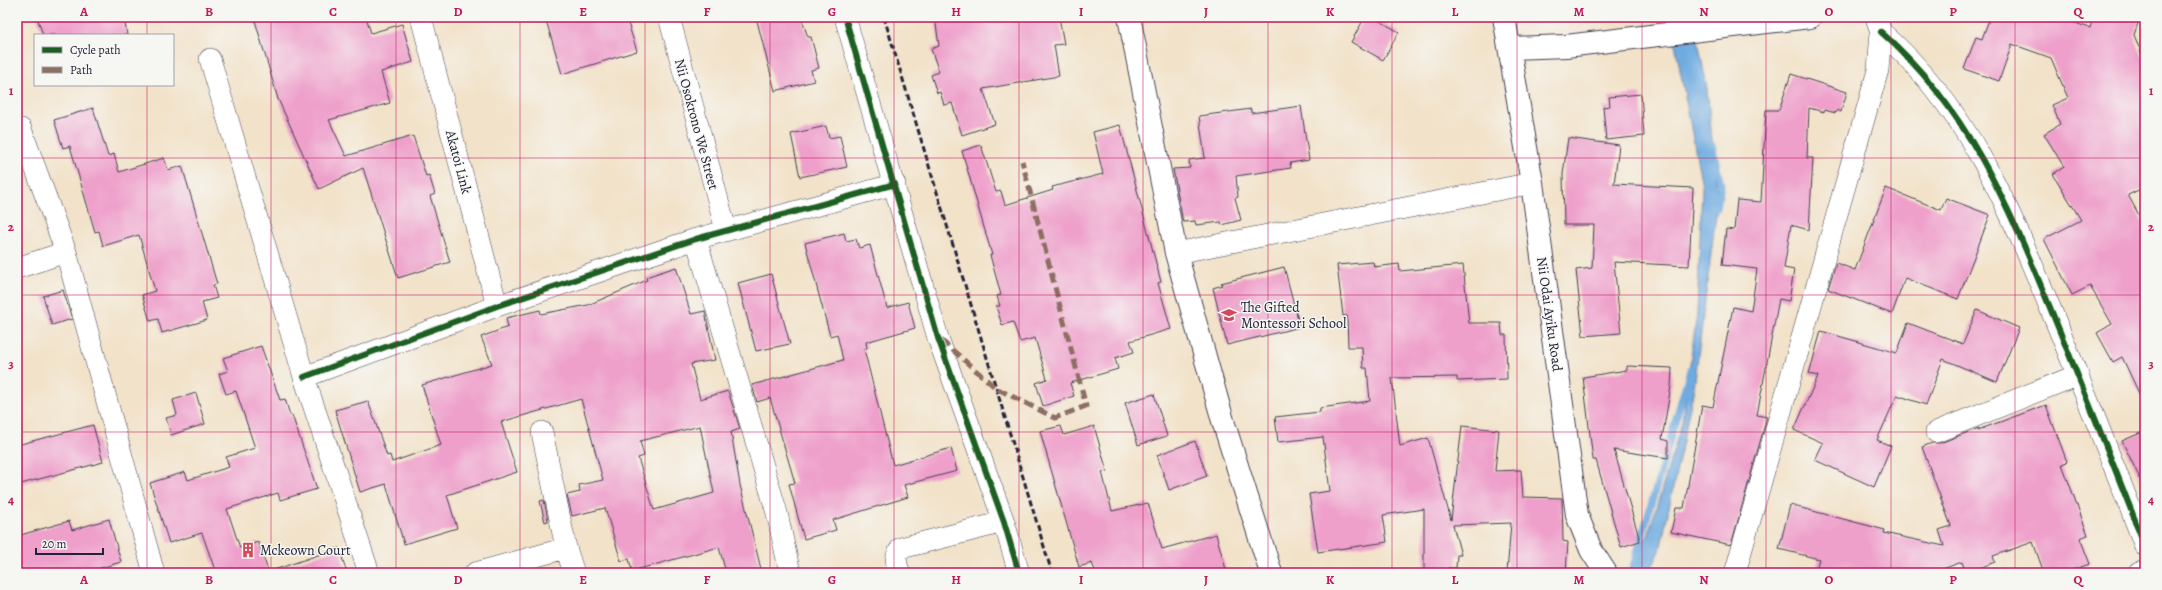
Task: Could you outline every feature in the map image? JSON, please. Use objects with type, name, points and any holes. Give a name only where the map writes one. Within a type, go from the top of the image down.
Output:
[{"type":"street","name":"Akatoi Link","points":[[421,17],[497,306]]},
{"type":"street","name":"Nii Osokrono We Street","points":[[669,17],[726,230]]},
{"type":"street","points":[[846,17],[938,338],[1004,522],[1019,573]]},
{"type":"street","points":[[1129,17],[1176,253],[1223,421],[1271,573]]},
{"type":"street","name":"Nii Odai Ayiku Road","points":[[1504,17],[1532,182],[1577,515],[1591,550],[1606,573]]},
{"type":"street","points":[[1510,48],[1566,46],[1810,17]]},
{"type":"street","points":[[1878,25],[1908,56],[1954,112],[1991,174],[2022,241],[2078,375],[2145,546]]},
{"type":"street","points":[[1735,573],[1878,70],[1878,25]]},
{"type":"street","points":[[210,59],[304,377],[369,573]]},
{"type":"street","points":[[21,129],[66,252],[154,573]]},
{"type":"street","points":[[1176,253],[1532,182]]},
{"type":"street","points":[[304,377],[497,306],[696,239],[895,184]]},
{"type":"street","points":[[696,239],[777,513],[790,573]]},
{"type":"street","points":[[17,268],[66,252]]},
{"type":"street","points":[[1936,432],[2078,375]]},
{"type":"street","points":[[542,432],[566,548],[574,573]]},
{"type":"street","points":[[900,573],[896,554],[900,548],[1004,522]]},
{"type":"street","points":[[476,573],[566,548]]},
{"type":"street","points":[[2139,573],[2145,571]]},
{"type":"water","points":[[1670,17],[1694,17],[1707,89],[1718,199],[1694,388],[1660,551],[1649,573],[1627,573],[1648,535],[1682,422],[1697,313],[1702,186]]},
{"type":"building","points":[[37,17],[124,17],[127,34],[43,34]]},
{"type":"building","points":[[254,17],[366,17],[371,33],[402,24],[413,62],[381,72],[390,103],[329,120],[346,156],[413,136],[426,176],[429,175],[435,194],[430,196],[450,262],[398,278],[363,168],[319,189],[278,99]]},
{"type":"building","points":[[545,17],[626,17],[637,51],[562,74]]},
{"type":"building","points":[[756,17],[801,17],[808,37],[811,37],[819,68],[811,70],[814,81],[775,91]]},
{"type":"building","points":[[935,17],[1059,17],[1064,44],[1054,45],[1059,76],[983,89],[995,124],[962,135],[952,103],[944,105],[940,92],[937,93],[931,75],[939,72],[931,49],[939,46]]},
{"type":"building","points":[[1365,17],[1373,17],[1399,32],[1383,60],[1351,42]]},
{"type":"building","points":[[1990,17],[2058,17],[2090,28],[2093,17],[2140,17],[2134,35],[2145,62],[2145,187],[2128,195],[2145,226],[2145,406],[2122,357],[2113,362],[2097,333],[2112,324],[2090,286],[2072,295],[2044,239],[2081,220],[2053,174],[2064,167],[2044,134],[2060,124],[2052,105],[2068,98],[2051,58],[2012,44],[1999,81],[1964,69],[1976,37],[1982,39]]},
{"type":"building","points":[[1791,74],[1847,92],[1841,112],[1837,110],[1836,113],[1824,110],[1824,112],[1809,108],[1807,158],[1813,158],[1809,230],[1791,225],[1784,268],[1794,270],[1789,301],[1779,299],[1757,415],[1767,417],[1731,545],[1671,532],[1676,508],[1684,508],[1702,405],[1713,407],[1733,307],[1751,311],[1757,269],[1722,265],[1726,229],[1734,230],[1737,200],[1761,202],[1766,110],[1779,110]]},
{"type":"building","points":[[1641,94],[1644,136],[1606,140],[1603,107],[1610,106],[1609,97]]},
{"type":"building","points":[[1301,106],[1309,160],[1290,163],[1291,168],[1236,176],[1238,197],[1235,198],[1241,220],[1222,225],[1221,222],[1196,225],[1195,221],[1183,222],[1173,169],[1190,168],[1189,160],[1205,158],[1199,116],[1251,109],[1251,113]]},
{"type":"building","points":[[93,108],[108,156],[114,154],[119,172],[164,158],[168,170],[182,166],[217,284],[213,285],[217,298],[202,302],[207,320],[162,333],[158,319],[150,321],[142,295],[155,291],[139,235],[103,246],[99,231],[95,232],[70,146],[63,148],[54,120]]},
{"type":"building","points":[[1120,125],[1161,282],[1158,283],[1171,329],[1130,341],[1134,352],[1115,358],[1118,369],[1070,383],[1074,396],[1043,406],[1036,383],[1047,379],[1035,338],[1020,342],[1013,322],[1002,325],[996,306],[1000,306],[997,296],[1001,295],[990,255],[992,255],[962,151],[981,145],[996,192],[1001,191],[1005,205],[1053,190],[1052,187],[1103,174],[1093,132]]},
{"type":"building","points":[[826,126],[829,138],[840,136],[847,167],[800,177],[791,134]]},
{"type":"building","points":[[1568,138],[1619,145],[1614,184],[1693,188],[1689,266],[1614,262],[1621,333],[1583,336],[1576,270],[1592,268],[1594,225],[1564,225],[1563,174]]},
{"type":"building","points":[[1886,188],[1941,210],[1946,198],[1990,215],[1958,299],[1905,278],[1892,314],[1828,289],[1836,263],[1855,270]]},
{"type":"building","points":[[844,233],[846,241],[856,239],[859,248],[870,245],[887,308],[908,302],[915,328],[866,342],[867,348],[864,349],[893,465],[951,448],[957,471],[904,485],[908,497],[833,520],[836,530],[804,539],[789,484],[795,483],[770,398],[757,402],[752,385],[843,360],[837,334],[830,336],[805,243]]},
{"type":"building","points":[[1373,262],[1374,267],[1399,264],[1400,271],[1463,265],[1469,323],[1501,323],[1502,335],[1506,335],[1507,379],[1457,381],[1457,377],[1392,378],[1400,446],[1428,438],[1451,520],[1462,426],[1499,430],[1495,471],[1521,470],[1523,497],[1562,498],[1563,541],[1568,542],[1566,573],[1507,573],[1511,523],[1453,525],[1461,555],[1457,555],[1456,568],[1448,568],[1448,573],[1424,573],[1424,509],[1383,515],[1387,542],[1318,552],[1309,494],[1330,491],[1323,437],[1278,442],[1275,417],[1320,412],[1320,408],[1370,401],[1367,368],[1363,368],[1362,347],[1348,347],[1347,316],[1343,316],[1337,265]]},
{"type":"building","points":[[676,267],[691,314],[705,311],[715,360],[691,364],[700,399],[728,391],[740,429],[731,432],[740,485],[762,573],[726,573],[719,547],[632,571],[629,559],[621,561],[605,508],[572,516],[567,495],[580,492],[579,485],[603,480],[581,399],[501,422],[517,472],[447,495],[457,528],[404,544],[386,484],[360,492],[335,410],[368,401],[387,456],[390,455],[392,462],[441,445],[422,385],[492,364],[481,337],[508,327],[506,318],[540,310],[541,314],[588,305],[647,280],[646,277]],"holes":[[[700,426],[714,493],[654,510],[638,458],[644,456],[640,441]]]},
{"type":"building","points":[[1284,267],[1300,327],[1227,345],[1213,288],[1222,285],[1221,283]]},
{"type":"building","points":[[771,274],[790,344],[756,351],[738,283]]},
{"type":"building","points":[[63,290],[72,319],[52,325],[43,296]]},
{"type":"building","points":[[1977,310],[2019,328],[1997,382],[1943,359],[1926,405],[1897,395],[1877,440],[1891,446],[1874,487],[1815,460],[1823,443],[1794,430],[1818,376],[1809,374],[1821,331],[1897,353],[1908,323],[1963,344]]},
{"type":"building","points":[[261,346],[280,400],[285,399],[290,415],[292,415],[317,489],[280,500],[278,493],[227,509],[240,548],[258,542],[269,573],[216,573],[202,533],[169,543],[150,483],[185,472],[188,480],[229,467],[226,457],[255,448],[236,391],[226,394],[219,374],[228,371],[223,358]]},
{"type":"building","points":[[1627,366],[1672,368],[1671,386],[1662,439],[1668,441],[1668,458],[1614,450],[1640,541],[1621,547],[1596,460],[1593,460],[1583,377],[1627,370]]},
{"type":"building","points":[[196,393],[205,424],[171,435],[166,418],[177,415],[173,400]]},
{"type":"building","points":[[1154,394],[1167,436],[1138,445],[1125,403]]},
{"type":"building","points":[[2046,405],[2067,462],[2062,464],[2088,535],[2080,538],[2090,564],[2063,573],[2044,573],[2033,542],[1993,556],[1995,562],[1966,573],[1962,562],[1931,573],[1815,573],[1819,559],[1779,549],[1790,505],[1885,530],[1884,533],[1944,546],[1939,530],[1951,526],[1922,447],[1932,443],[1940,443]]},
{"type":"building","points":[[93,425],[103,462],[17,485],[17,445]]},
{"type":"building","points":[[1061,426],[1064,435],[1094,426],[1107,471],[1102,472],[1112,511],[1148,503],[1162,549],[1216,534],[1227,573],[1096,573],[1092,563],[1079,567],[1040,431]]},
{"type":"building","points":[[2145,431],[2145,489],[2122,441]]},
{"type":"building","points":[[1195,441],[1207,476],[1169,490],[1157,455]]},
{"type":"building","points":[[544,500],[548,521],[545,522],[540,501]]},
{"type":"building","points":[[109,519],[121,562],[84,573],[17,573],[17,536],[69,521],[72,530]]},
{"type":"building","points":[[339,548],[347,573],[275,573],[274,570]]},
{"type":"waterway","points":[[1712,145],[1721,185],[1717,208]]},
{"type":"waterway","points":[[1633,567],[1690,370]]},
{"type":"railway","points":[[884,17],[1052,573]]},
{"type":"marked path","points":[[941,340],[996,388],[1055,418],[1086,406],[1022,161]]},
{"type":"cycle path","points":[[845,17],[938,338],[1004,522],[1019,573]]},
{"type":"cycle path","points":[[1881,32],[1913,63],[1941,97],[1966,132],[1987,169],[2006,207],[2041,286],[2145,546]]},
{"type":"cycle path","points":[[304,377],[497,306],[696,239],[895,184]]},
{"type":"place","name":"The Gifted Montessori School","points":[[1229,315]]},
{"type":"place","name":"Mckeown Court","points":[[248,550]]}]
